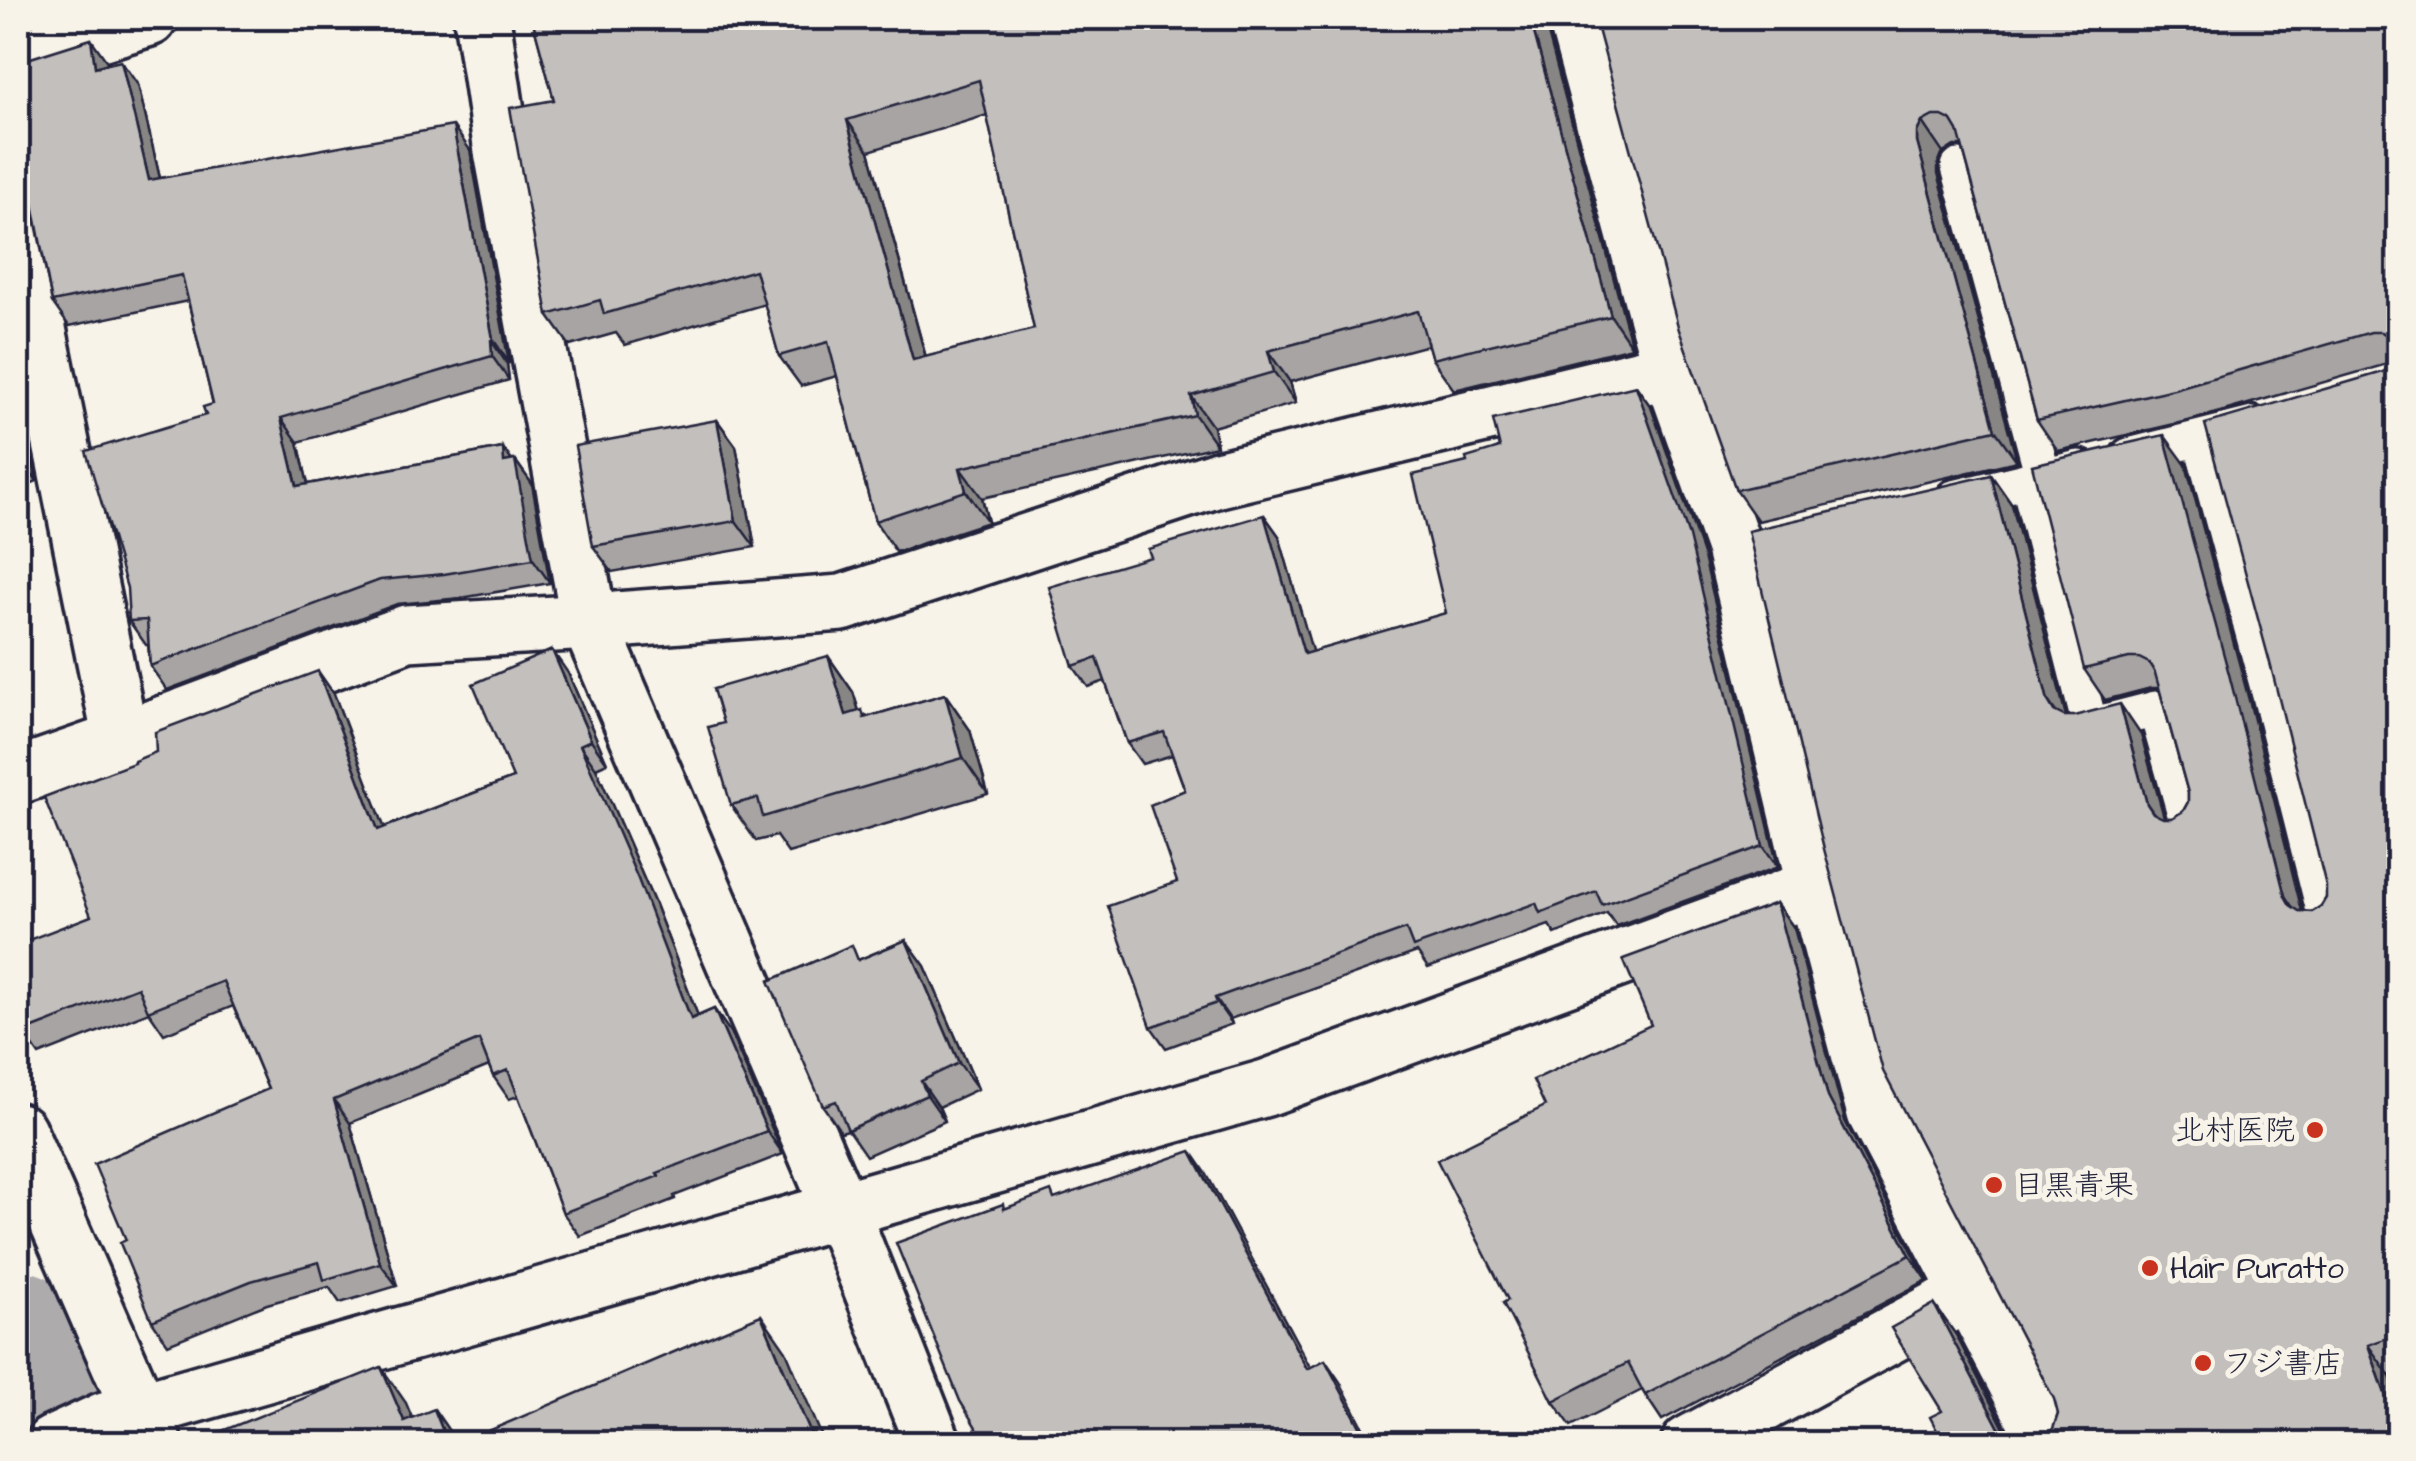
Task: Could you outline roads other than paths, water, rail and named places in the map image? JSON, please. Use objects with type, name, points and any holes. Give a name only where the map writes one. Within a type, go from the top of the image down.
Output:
[{"type":"street","points":[[18,58],[150,18]]},
{"type":"street","points":[[482,18],[502,150],[589,622],[841,1211],[933,1444]]},
{"type":"street","points":[[1576,18],[1670,370],[1753,544],[1815,887],[1875,1113],[2048,1444]]},
{"type":"street","points":[[18,230],[120,740]]},
{"type":"street","points":[[18,776],[408,632],[842,603],[1218,479],[1670,370]]},
{"type":"street","points":[[53,1444],[133,1424],[1266,1088],[1815,887]]},
{"type":"street","points":[[18,1130],[133,1424]]},
{"type":"street","points":[[1690,1444],[1968,1293]]},
{"type":"lane","points":[[1959,167],[2036,478],[2090,726],[2156,709],[2190,828]]},
{"type":"lane","points":[[1918,506],[2200,440],[2290,414]]},
{"type":"lane","points":[[2200,440],[2328,922]]},
{"type":"waterway","points":[[18,1337],[64,1444]]},
{"type":"place","name":"北村医院","points":[[2315,1130]]},
{"type":"place","name":"目黒青果","points":[[1994,1185]]},
{"type":"place","name":"Hair Puratto","points":[[2150,1268]]},
{"type":"place","name":"フジ書店","points":[[2203,1363]]}]
